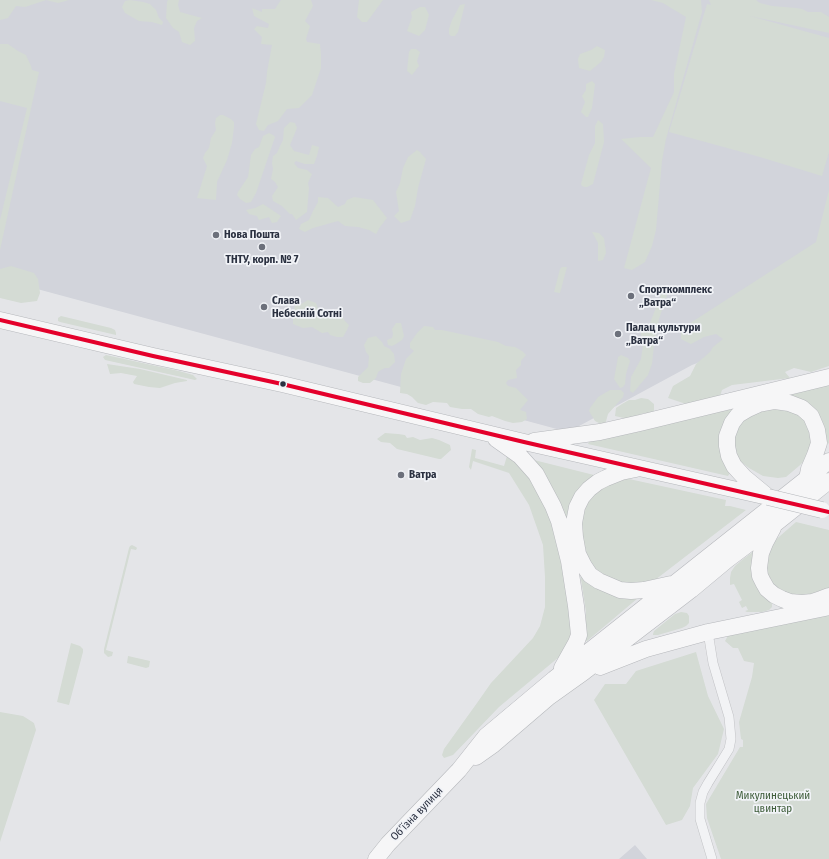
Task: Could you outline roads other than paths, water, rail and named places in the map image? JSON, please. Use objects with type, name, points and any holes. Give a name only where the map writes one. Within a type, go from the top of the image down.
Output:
[{"type":"highway","points":[[0,320],[153,356],[282,384],[489,434],[768,497],[827,513]]},
{"type":"highway","points":[[524,442],[600,432],[829,377]]},
{"type":"highway","points":[[768,497],[744,477],[734,466],[729,456],[727,436],[732,423],[738,415],[748,409],[759,404],[775,401],[789,403],[802,408],[811,416],[817,430],[819,443],[816,455],[809,469],[807,479]]},
{"type":"highway","points":[[489,434],[520,456],[536,474],[553,506],[559,521],[569,561],[579,635],[572,651],[554,679]]},
{"type":"highway","points":[[459,770],[486,736],[554,679],[829,461]]},
{"type":"highway","points":[[638,468],[608,477],[594,486],[582,497],[577,507],[574,523],[578,554],[590,575],[599,581],[620,590],[644,590],[676,582]]},
{"type":"highway","points":[[459,770],[493,745],[549,697],[686,594],[727,560],[829,481]]},
{"type":"highway","points":[[775,524],[765,543],[759,568],[762,582],[767,589],[782,599],[802,603],[812,602],[829,596]]},
{"type":"highway","points":[[580,675],[646,649],[708,632],[829,607]]},
{"type":"highway","name":"Обʼїзна вулиця","points":[[376,859],[388,844],[459,770]]},
{"type":"street","points":[[708,632],[714,663],[729,718],[731,739],[729,749],[708,783],[700,803],[700,819],[712,859]]},
{"type":"place","name":"Нова Пошта","points":[[216,235]]},
{"type":"place","name":"ТНТУ, корп. № 7","points":[[262,247]]},
{"type":"place","name":"Спорткомплекс „Ватра“","points":[[631,296]]},
{"type":"place","name":"Слава Небесній Сотні","points":[[264,307]]},
{"type":"place","name":"Палац культури „Ватра“","points":[[618,334]]},
{"type":"place","name":"Ватра","points":[[401,475]]},
{"type":"park label","name":"Микулинецький цвинтар","points":[[773,802]]}]
